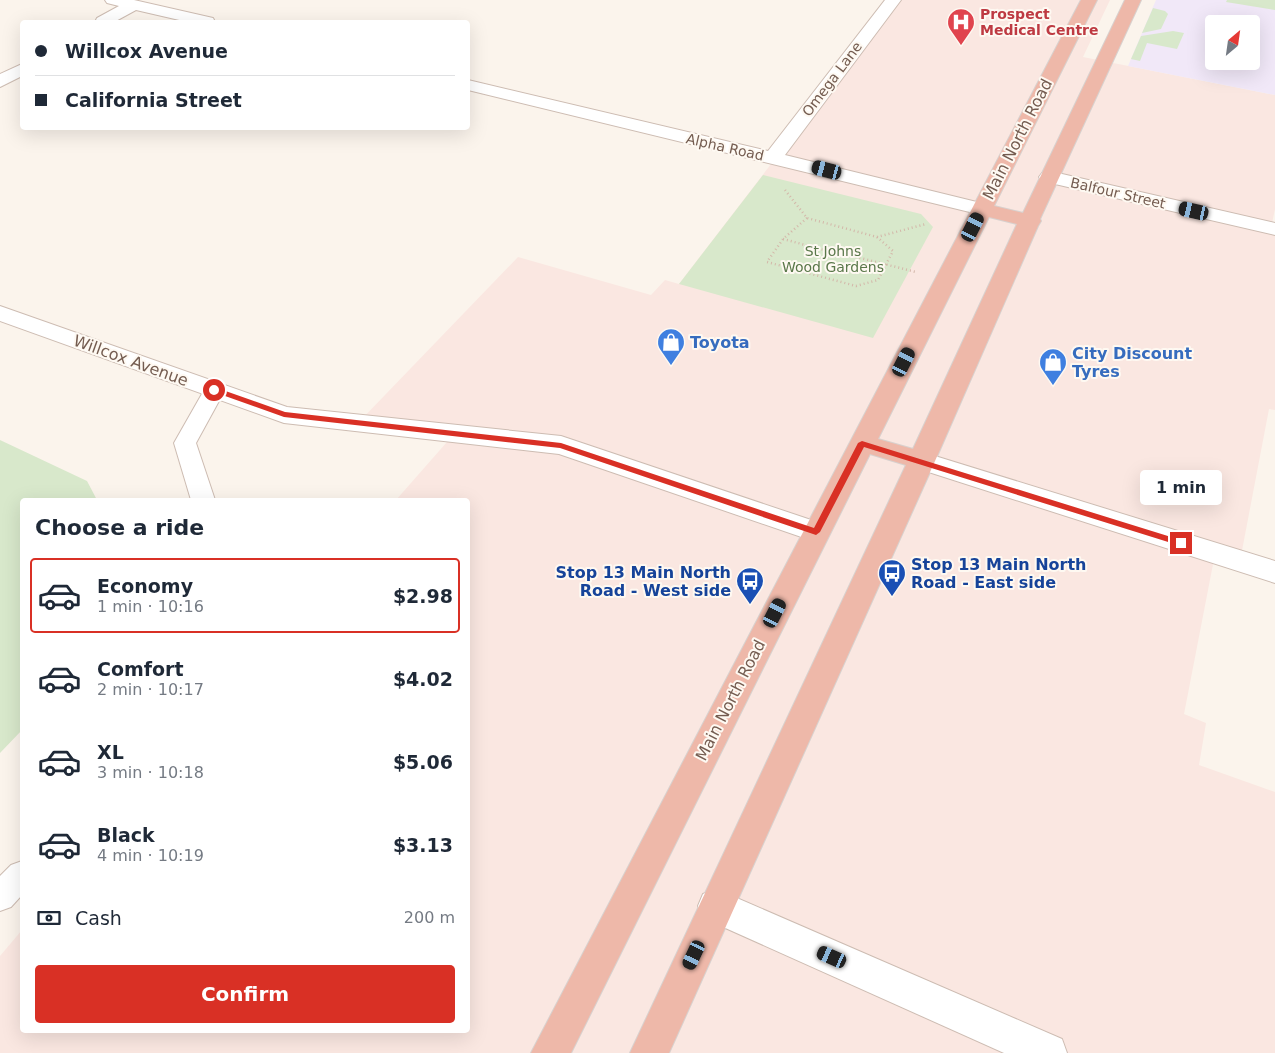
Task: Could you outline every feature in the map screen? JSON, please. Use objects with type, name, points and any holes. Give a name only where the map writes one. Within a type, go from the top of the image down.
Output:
[{"type":"highway","name":"Main North Road","points":[[550,1053],[1089,0]]},
{"type":"highway","points":[[649,1053],[1133,0]]},
{"type":"highway","points":[[982,209],[1031,221]]},
{"type":"highway","points":[[862,443],[922,461]]},
{"type":"street","points":[[113,0],[198,20]]},
{"type":"street","name":"Omega Lane","points":[[780,160],[893,0]]},
{"type":"street","points":[[108,20],[134,5]]},
{"type":"street","points":[[0,82],[20,70]]},
{"type":"street","name":"Alpha Road","points":[[470,85],[982,209]]},
{"type":"street","name":"Balfour Street","points":[[1050,177],[1275,229]]},
{"type":"street","name":"Willcox Avenue","points":[[0,312],[284,415],[561,446],[816,532]]},
{"type":"street","points":[[922,461],[1275,572]]},
{"type":"street","points":[[716,906],[1048,1053]]},
{"type":"lane","points":[[202,498],[185,443],[214,390]]},
{"type":"lane","points":[[0,897],[20,877]]},
{"type":"path","points":[[780,160],[776,178],[807,218],[877,237],[893,251],[878,280],[856,286],[767,262],[783,239],[807,218]]},
{"type":"path","points":[[877,237],[932,222]]},
{"type":"path","points":[[783,239],[824,250]]},
{"type":"path","points":[[840,253],[945,280]]},
{"type":"shaded area","points":[[897,0],[1110,0],[1083,57],[1275,95],[1275,209],[1271,228],[1275,229],[1275,410],[1269,409],[1240,561],[1215,554],[1184,714],[1206,723],[1199,765],[1275,792],[1275,1053],[0,1053],[0,956],[20,932],[20,1033],[470,1033],[470,498],[398,498],[454,434],[358,423],[518,257],[651,295],[665,280],[679,284]]},
{"type":"shaded area","points":[[1156,0],[1275,0],[1275,95],[1128,66]]},
{"type":"green space","points":[[1227,0],[1275,0],[1275,10],[1226,2]]},
{"type":"green space","points":[[1153,8],[1165,11],[1168,14],[1161,29],[1142,33]]},
{"type":"green space","points":[[1173,31],[1184,33],[1177,49],[1147,43],[1140,61],[1131,59],[1141,36]]},
{"type":"green space","name":"St Johns Wood Gardens","points":[[763,175],[921,214],[933,227],[873,338],[679,284]]},
{"type":"green space","points":[[0,440],[87,481],[96,498],[20,498],[20,732],[0,753]]},
{"type":"place","name":"Prospect Medical Centre","points":[[961,46]]},
{"type":"place","name":"Toyota","points":[[671,366]]},
{"type":"place","name":"City Discount Tyres","points":[[1053,386]]},
{"type":"place","name":"Stop 13 Main North Road - East side","points":[[892,597]]},
{"type":"place","name":"Stop 13 Main North Road - West side","points":[[750,605]]},
{"type":"route","points":[[214,390],[284,415],[561,446],[816,532],[862,443],[1181,543]]}]
